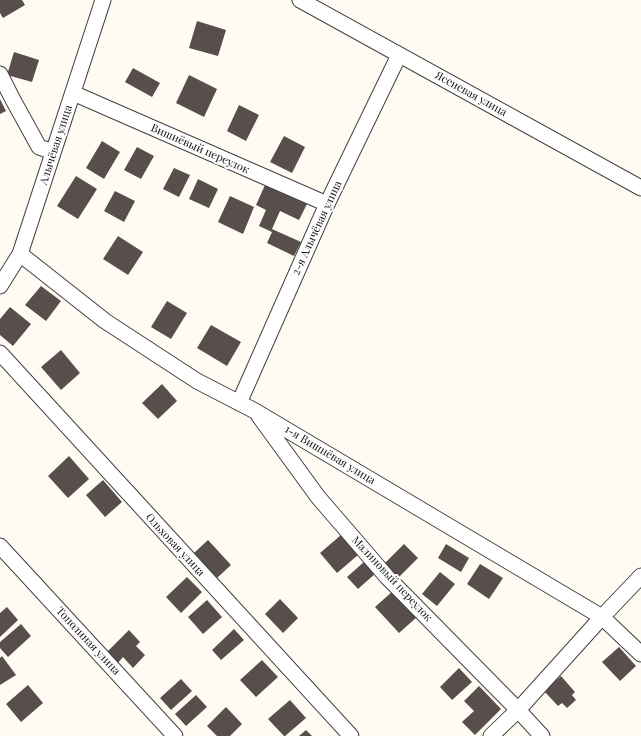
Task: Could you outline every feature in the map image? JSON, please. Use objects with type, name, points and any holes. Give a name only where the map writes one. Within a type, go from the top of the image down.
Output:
[{"type":"street","name":"Алычёвая улица","points":[[0,286],[20,254],[103,0]]},
{"type":"street","name":"Ясеневая улица","points":[[300,0],[641,188]]},
{"type":"street","name":"2-я Алычёвая улица","points":[[239,403],[327,204],[400,55]]},
{"type":"street","points":[[0,74],[39,147],[53,152]]},
{"type":"street","name":"Вишнёвый переулок","points":[[73,93],[327,204]]},
{"type":"street","name":"1-я Вишнёвая улица","points":[[20,254],[105,321],[197,381],[256,411],[602,617],[641,654]]},
{"type":"street","name":"Ольховая улица","points":[[0,354],[351,736]]},
{"type":"street","name":"Малиновый переулок","points":[[256,411],[318,497],[382,571],[542,736]]},
{"type":"street","name":"Тополиная улица","points":[[0,546],[176,736]]},
{"type":"street","points":[[491,736],[518,710],[641,576]]},
{"type":"building","points":[[0,0],[22,0],[25,5],[3,18],[0,13]]},
{"type":"building","points":[[197,21],[226,30],[218,56],[189,48]]},
{"type":"building","points":[[14,52],[39,60],[32,82],[7,75]]},
{"type":"building","points":[[133,68],[160,83],[152,97],[125,82]]},
{"type":"building","points":[[189,75],[217,89],[204,117],[176,103]]},
{"type":"building","points":[[0,99],[6,111],[0,114]]},
{"type":"building","points":[[239,105],[259,115],[246,141],[227,131]]},
{"type":"building","points":[[284,136],[305,147],[292,173],[270,162]]},
{"type":"building","points":[[102,141],[120,152],[104,179],[86,168]]},
{"type":"building","points":[[137,147],[154,156],[141,179],[124,170]]},
{"type":"building","points":[[174,168],[190,175],[179,197],[163,189]]},
{"type":"building","points":[[76,176],[97,189],[78,219],[57,206]]},
{"type":"building","points":[[198,179],[218,189],[209,208],[189,199]]},
{"type":"building","points":[[265,185],[307,204],[299,220],[280,211],[272,229],[301,242],[294,256],[267,243],[272,232],[259,226],[266,210],[256,205]]},
{"type":"building","points":[[115,191],[135,201],[124,222],[104,211]]},
{"type":"building","points":[[230,196],[254,207],[243,234],[218,222]]},
{"type":"building","points":[[118,236],[143,252],[128,275],[103,259]]},
{"type":"building","points":[[41,286],[61,301],[46,321],[25,305]]},
{"type":"building","points":[[167,301],[187,313],[171,339],[151,327]]},
{"type":"building","points":[[10,307],[31,324],[13,346],[0,335],[0,319]]},
{"type":"building","points":[[211,325],[241,342],[227,366],[197,348]]},
{"type":"building","points":[[61,350],[80,373],[61,390],[41,367]]},
{"type":"building","points":[[162,384],[177,401],[158,419],[142,403]]},
{"type":"building","points":[[69,456],[89,479],[68,498],[48,476]]},
{"type":"building","points":[[103,480],[122,502],[105,517],[86,495]]},
{"type":"building","points":[[341,535],[358,555],[337,573],[320,553]]},
{"type":"building","points":[[208,540],[231,565],[217,578],[194,553]]},
{"type":"building","points":[[404,544],[418,558],[398,578],[384,564]]},
{"type":"building","points":[[446,544],[469,558],[461,572],[438,558]]},
{"type":"building","points":[[365,561],[376,573],[358,589],[347,577]]},
{"type":"building","points":[[480,564],[503,578],[489,599],[467,584]]},
{"type":"building","points":[[440,572],[455,584],[437,606],[422,594]]},
{"type":"building","points":[[187,577],[202,592],[181,613],[166,597]]},
{"type":"building","points":[[393,591],[417,617],[399,633],[375,607]]},
{"type":"building","points":[[280,599],[298,618],[283,633],[265,614]]},
{"type":"building","points":[[207,600],[222,617],[203,634],[188,617]]},
{"type":"building","points":[[7,607],[18,620],[0,637],[0,613]]},
{"type":"building","points":[[21,624],[31,636],[8,657],[0,648],[0,642]]},
{"type":"building","points":[[234,629],[244,640],[221,660],[212,650]]},
{"type":"building","points":[[129,630],[140,642],[136,646],[145,655],[133,668],[123,657],[118,663],[107,652]]},
{"type":"building","points":[[619,647],[636,666],[620,681],[602,662]]},
{"type":"building","points":[[2,656],[16,675],[0,685],[0,658]]},
{"type":"building","points":[[262,660],[278,677],[256,697],[240,680]]},
{"type":"building","points":[[459,668],[472,682],[452,700],[440,687]]},
{"type":"building","points":[[561,676],[575,692],[572,695],[576,700],[567,708],[562,703],[558,706],[544,691]]},
{"type":"building","points":[[181,679],[192,691],[171,710],[160,698]]},
{"type":"building","points":[[28,685],[43,703],[21,722],[6,704]]},
{"type":"building","points":[[479,686],[501,709],[475,735],[462,722],[474,711],[464,701]]},
{"type":"building","points":[[196,695],[207,707],[186,726],[175,714]]},
{"type":"building","points":[[290,700],[306,718],[284,736],[268,719]]},
{"type":"building","points":[[226,707],[242,724],[230,736],[217,736],[207,726]]},
{"type":"building","points":[[306,730],[312,736],[299,736]]}]
